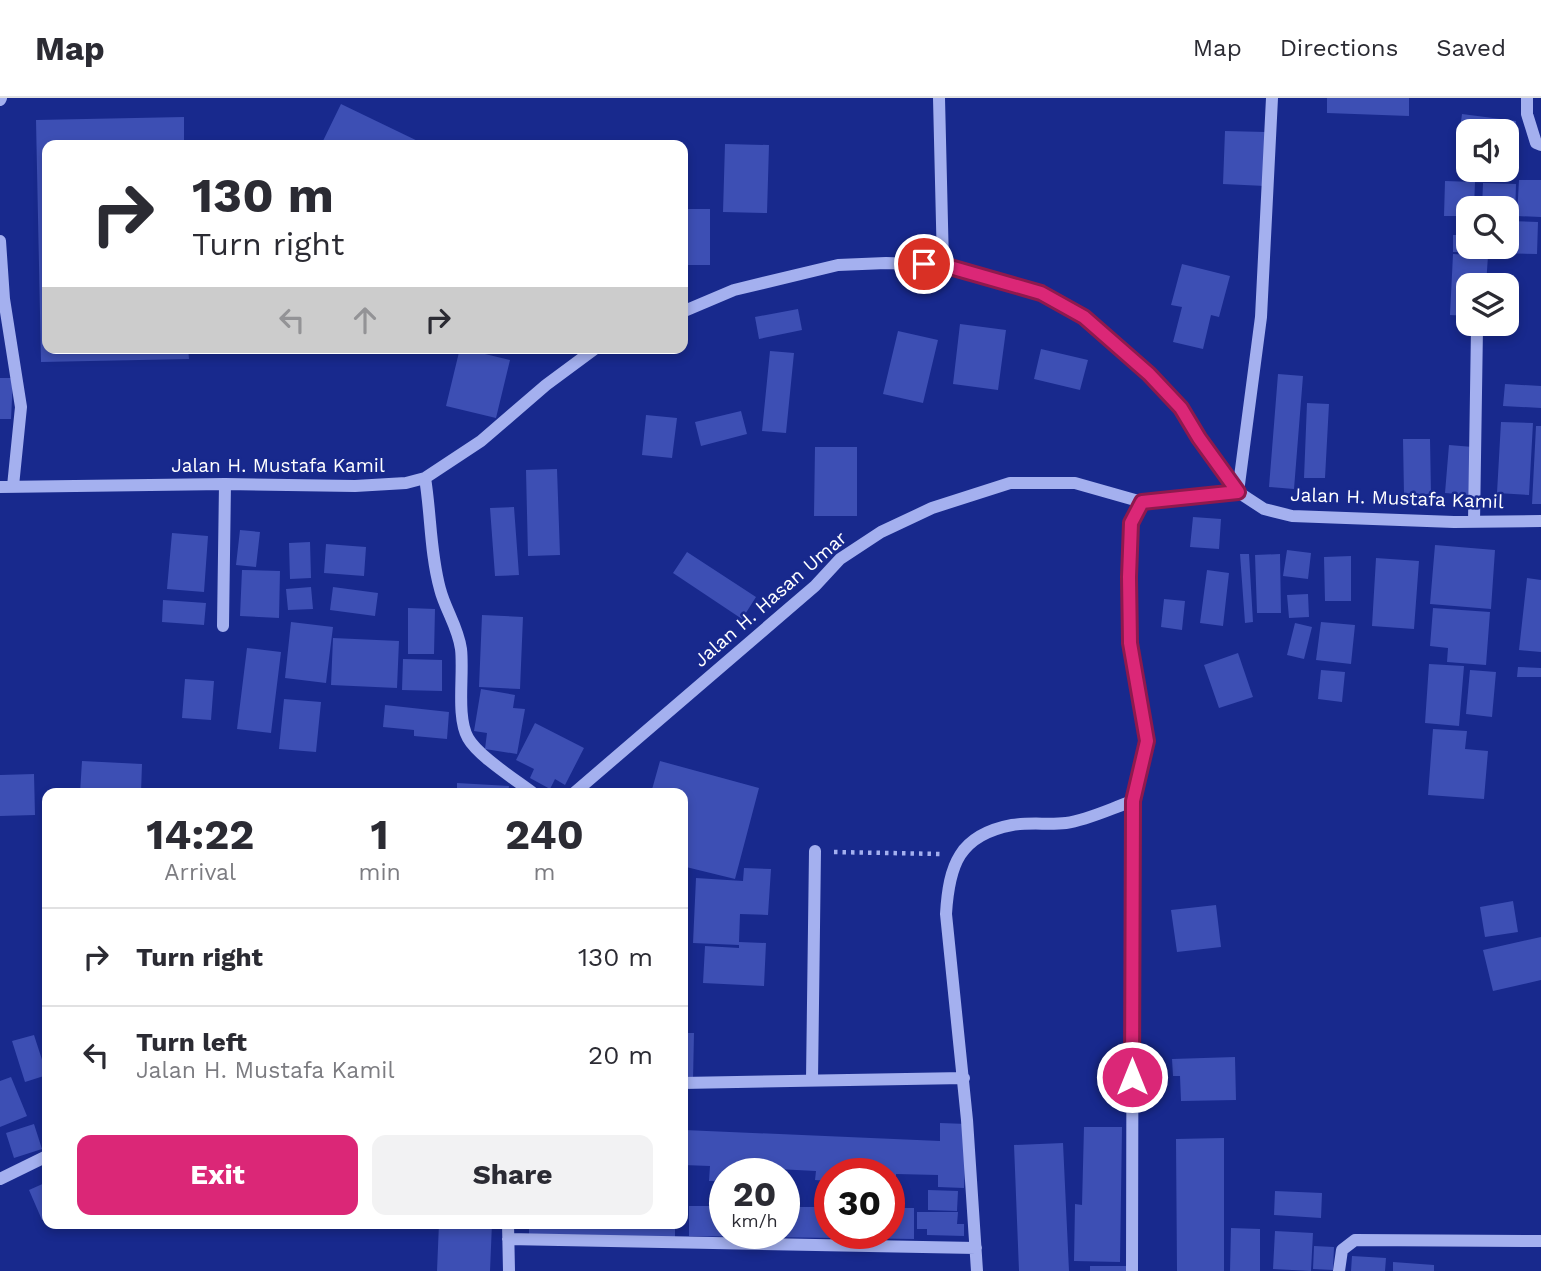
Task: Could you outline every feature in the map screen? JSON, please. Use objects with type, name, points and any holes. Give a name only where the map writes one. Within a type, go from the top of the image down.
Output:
[{"type":"street","points":[[939,98],[943,265]]},
{"type":"street","points":[[1132,1271],[1133,801],[1147,741],[1130,643],[1131,523],[1142,502],[1238,492],[1261,317],[1272,98]]},
{"type":"street","points":[[1527,98],[1527,114],[1535,143],[1541,145]]},
{"type":"street","points":[[0,241],[4,299],[21,407],[7,486]]},
{"type":"street","name":"Jalan H. Mustafa Kamil","points":[[688,309],[734,290],[838,265],[886,262],[943,265],[1041,293],[1084,317],[1149,374],[1181,408],[1238,492],[1264,509],[1292,516],[1541,522]]},
{"type":"street","points":[[1474,522],[1476,336]]},
{"type":"street","name":"Jalan H. Mustafa Kamil","points":[[7,486],[389,485],[425,478],[481,441],[588,354]]},
{"type":"street","points":[[425,478],[440,591],[454,622],[461,647],[466,734],[473,746],[527,788]]},
{"type":"street","name":"Jalan H. Hasan Umar","points":[[581,788],[815,586],[840,559],[881,532],[932,508],[1010,483],[1075,483],[1142,502]]},
{"type":"street","points":[[223,626],[225,484]]},
{"type":"street","points":[[977,1271],[964,1078],[946,914],[948,886],[959,855],[981,834],[1014,825],[1068,823],[1133,801]]},
{"type":"street","points":[[812,1080],[815,851]]},
{"type":"street","points":[[688,1083],[964,1078]]},
{"type":"street","points":[[0,1179],[42,1158]]},
{"type":"street","points":[[508,1229],[509,1271]]},
{"type":"street","points":[[508,1239],[976,1248]]},
{"type":"street","points":[[1339,1271],[1342,1250],[1355,1240],[1541,1241]]},
{"type":"path","points":[[815,851],[959,855]]},
{"type":"building","points":[[1327,98],[1409,98],[1409,116],[1327,113]]},
{"type":"building","points":[[341,104],[416,140],[323,140]]},
{"type":"building","points":[[1462,114],[1501,119],[1461,119]]},
{"type":"building","points":[[184,117],[184,140],[42,140],[42,354],[189,354],[189,359],[41,362],[36,120]]},
{"type":"building","points":[[1225,131],[1266,132],[1265,186],[1223,184]]},
{"type":"building","points":[[725,144],[769,145],[767,213],[723,212]]},
{"type":"building","points":[[1519,180],[1541,180],[1541,217],[1519,216]]},
{"type":"building","points":[[1445,181],[1475,182],[1474,196],[1456,196],[1456,216],[1444,216]]},
{"type":"building","points":[[1483,183],[1516,184],[1516,196],[1482,196]]},
{"type":"building","points":[[688,209],[710,209],[710,265],[688,265]]},
{"type":"building","points":[[1519,221],[1538,222],[1537,254],[1519,254]]},
{"type":"building","points":[[1453,235],[1456,235],[1456,252],[1453,252]]},
{"type":"building","points":[[1453,254],[1456,254],[1456,259],[1488,259],[1487,273],[1456,273],[1456,315],[1450,315]]},
{"type":"building","points":[[1182,264],[1230,276],[1219,317],[1211,315],[1203,349],[1173,342],[1182,307],[1171,305]]},
{"type":"building","points":[[798,309],[802,330],[759,339],[755,317]]},
{"type":"building","points":[[960,324],[1006,330],[998,390],[953,384]]},
{"type":"building","points":[[898,331],[938,340],[923,403],[883,394]]},
{"type":"building","points":[[1041,349],[1088,360],[1080,390],[1034,379]]},
{"type":"building","points":[[770,351],[794,353],[786,433],[762,431]]},
{"type":"building","points":[[459,354],[485,354],[510,360],[496,418],[446,406]]},
{"type":"building","points":[[1278,374],[1303,376],[1294,489],[1269,487]]},
{"type":"building","points":[[0,378],[13,378],[11,419],[0,419]]},
{"type":"building","points":[[1505,384],[1541,386],[1541,408],[1503,406]]},
{"type":"building","points":[[1307,403],[1329,404],[1325,478],[1304,478]]},
{"type":"building","points":[[741,411],[747,434],[701,446],[695,422]]},
{"type":"building","points":[[646,415],[677,418],[672,458],[642,455]]},
{"type":"building","points":[[1501,422],[1533,423],[1529,495],[1497,493]]},
{"type":"building","points":[[1536,426],[1541,426],[1541,504],[1532,504]]},
{"type":"building","points":[[1403,439],[1430,439],[1431,494],[1404,495]]},
{"type":"building","points":[[1449,445],[1473,447],[1470,495],[1445,493]]},
{"type":"building","points":[[815,447],[857,447],[857,516],[814,516]]},
{"type":"building","points":[[557,469],[560,555],[528,556],[526,470]]},
{"type":"building","points":[[514,507],[519,575],[495,576],[490,508]]},
{"type":"building","points":[[1193,517],[1221,519],[1219,549],[1190,547]]},
{"type":"building","points":[[240,530],[260,532],[256,567],[236,565]]},
{"type":"building","points":[[172,533],[208,536],[204,592],[167,589]]},
{"type":"building","points":[[310,542],[311,578],[290,579],[289,543]]},
{"type":"building","points":[[326,544],[366,547],[364,576],[324,573]]},
{"type":"building","points":[[1435,545],[1495,550],[1491,609],[1430,604]]},
{"type":"building","points":[[1287,550],[1311,553],[1308,579],[1283,576]]},
{"type":"building","points":[[687,552],[756,597],[742,619],[673,573]]},
{"type":"building","points":[[1240,554],[1249,554],[1253,622],[1245,623]]},
{"type":"building","points":[[1280,554],[1281,613],[1257,613],[1255,555]]},
{"type":"building","points":[[1351,556],[1351,601],[1325,601],[1324,557]]},
{"type":"building","points":[[1376,558],[1419,561],[1414,629],[1372,626]]},
{"type":"building","points":[[242,570],[280,571],[279,618],[240,616]]},
{"type":"building","points":[[1207,570],[1229,573],[1223,626],[1200,623]]},
{"type":"building","points":[[1527,578],[1541,580],[1541,652],[1519,650]]},
{"type":"building","points":[[311,587],[313,609],[288,610],[286,589]]},
{"type":"building","points":[[333,587],[378,593],[375,616],[330,610]]},
{"type":"building","points":[[1308,594],[1309,617],[1289,618],[1287,595]]},
{"type":"building","points":[[1164,599],[1185,601],[1182,630],[1161,627]]},
{"type":"building","points":[[163,600],[206,603],[204,625],[162,622]]},
{"type":"building","points":[[408,608],[435,609],[434,654],[408,654]]},
{"type":"building","points":[[1433,608],[1490,612],[1486,665],[1447,662],[1448,648],[1430,646]]},
{"type":"building","points":[[482,615],[523,617],[520,689],[479,687]]},
{"type":"building","points":[[291,622],[333,627],[326,683],[285,678]]},
{"type":"building","points":[[1321,622],[1355,625],[1351,664],[1316,660]]},
{"type":"building","points":[[1295,623],[1312,627],[1304,659],[1287,655]]},
{"type":"building","points":[[333,638],[399,641],[397,688],[331,685]]},
{"type":"building","points":[[247,648],[281,652],[271,733],[237,729]]},
{"type":"building","points":[[1238,653],[1253,697],[1219,708],[1204,665]]},
{"type":"building","points":[[403,659],[442,660],[442,691],[402,690]]},
{"type":"building","points":[[1429,664],[1464,666],[1459,726],[1425,723]]},
{"type":"building","points":[[1518,667],[1541,668],[1541,677],[1517,677]]},
{"type":"building","points":[[1321,670],[1345,672],[1342,702],[1318,699]]},
{"type":"building","points":[[1470,670],[1496,672],[1492,717],[1466,714]]},
{"type":"building","points":[[185,679],[214,681],[211,720],[182,718]]},
{"type":"building","points":[[481,689],[515,695],[513,708],[525,709],[517,754],[485,749],[487,733],[474,731]]},
{"type":"building","points":[[284,699],[321,702],[316,752],[279,749]]},
{"type":"building","points":[[385,705],[449,712],[447,739],[414,736],[414,730],[383,727]]},
{"type":"building","points":[[535,723],[584,748],[565,785],[555,779],[550,788],[530,778],[534,769],[516,760]]},
{"type":"building","points":[[1433,729],[1467,731],[1465,749],[1488,751],[1484,799],[1428,795]]},
{"type":"building","points":[[82,761],[142,764],[141,788],[80,788]]},
{"type":"building","points":[[660,761],[759,788],[735,879],[688,867],[688,788],[652,788]]},
{"type":"building","points":[[34,774],[35,815],[0,816],[0,775]]},
{"type":"building","points":[[457,783],[509,786],[509,788],[457,788]]},
{"type":"building","points":[[744,868],[771,869],[768,915],[740,914],[739,942],[766,943],[764,986],[703,983],[705,946],[739,948],[739,945],[693,943],[696,878],[743,881]]},
{"type":"building","points":[[1513,901],[1518,932],[1485,937],[1480,907]]},
{"type":"building","points":[[1216,905],[1221,947],[1177,952],[1171,910]]},
{"type":"building","points":[[1541,937],[1541,980],[1493,991],[1483,950]]},
{"type":"building","points":[[688,1033],[694,1033],[693,1080],[688,1080]]},
{"type":"building","points":[[34,1035],[42,1060],[42,1077],[25,1082],[12,1041]]},
{"type":"building","points":[[1235,1057],[1236,1100],[1181,1101],[1180,1076],[1173,1076],[1172,1059]]},
{"type":"building","points":[[11,1077],[27,1116],[0,1127],[0,1081]]},
{"type":"building","points":[[940,1123],[967,1124],[964,1188],[938,1187],[938,1175],[905,1174],[905,1158],[814,1158],[814,1171],[800,1170],[800,1158],[709,1158],[709,1166],[688,1165],[688,1130],[940,1141]]},
{"type":"building","points":[[34,1124],[42,1149],[14,1158],[6,1133]]},
{"type":"building","points":[[1084,1127],[1122,1127],[1120,1262],[1074,1261],[1075,1204],[1082,1205]]},
{"type":"building","points":[[1224,1138],[1224,1271],[1177,1271],[1176,1139]]},
{"type":"building","points":[[1063,1143],[1069,1271],[1019,1271],[1014,1145]]},
{"type":"building","points":[[42,1184],[42,1220],[29,1190]]},
{"type":"building","points":[[928,1190],[958,1191],[957,1211],[928,1210]]},
{"type":"building","points":[[1275,1191],[1322,1193],[1321,1218],[1274,1215]]},
{"type":"building","points":[[689,1206],[709,1206],[709,1236],[689,1236]]},
{"type":"building","points":[[800,1207],[814,1207],[814,1238],[800,1237]]},
{"type":"building","points":[[905,1208],[914,1208],[914,1239],[905,1239]]},
{"type":"building","points":[[917,1212],[958,1212],[957,1224],[964,1224],[964,1236],[927,1235],[927,1229],[917,1229]]},
{"type":"building","points":[[1231,1228],[1260,1229],[1260,1271],[1230,1271]]},
{"type":"building","points":[[439,1229],[492,1229],[490,1271],[437,1271]]},
{"type":"building","points":[[529,1229],[675,1229],[675,1239],[529,1236]]},
{"type":"building","points":[[1275,1231],[1313,1233],[1311,1271],[1273,1269]]},
{"type":"building","points":[[1314,1246],[1334,1247],[1333,1270],[1313,1269]]},
{"type":"building","points":[[1352,1256],[1386,1258],[1385,1271],[1351,1271]]},
{"type":"building","points":[[1393,1262],[1434,1265],[1434,1271],[1393,1271]]},
{"type":"building","points":[[1090,1266],[1127,1266],[1127,1271],[1090,1271]]},
{"type":"route","points":[[924,264],[943,265],[1041,293],[1084,317],[1123,349],[1181,408],[1238,492],[1142,502],[1131,523],[1130,643],[1147,741],[1133,801],[1132,1077]]}]
